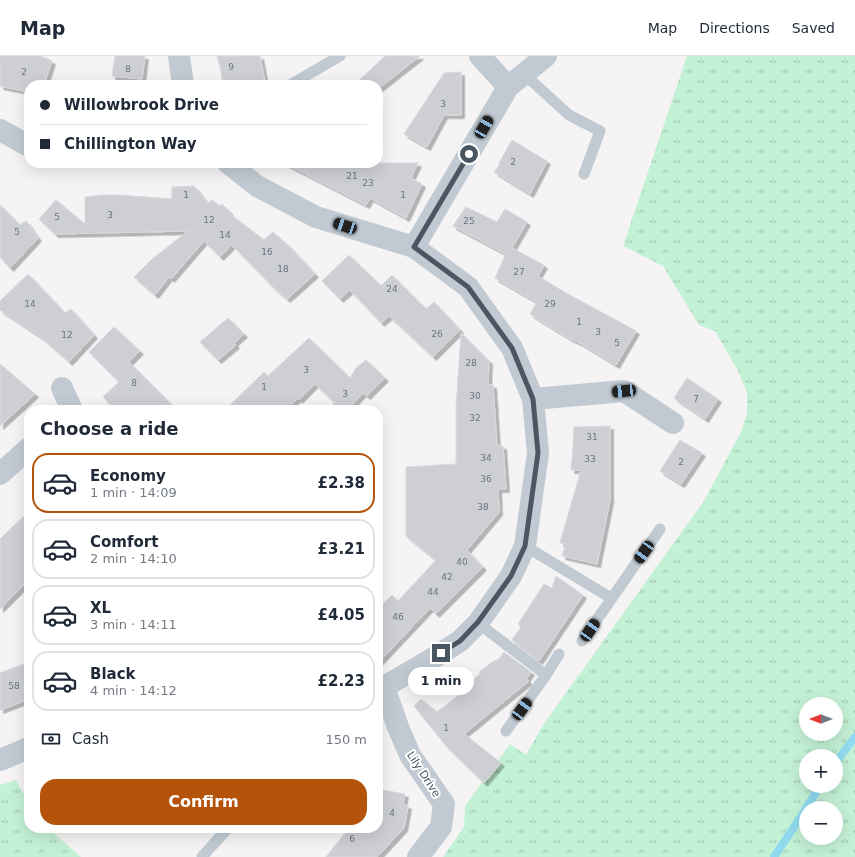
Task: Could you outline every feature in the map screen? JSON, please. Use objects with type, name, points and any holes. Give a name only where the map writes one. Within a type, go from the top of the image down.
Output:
[{"type":"street","points":[[179,56],[182,80]]},
{"type":"street","points":[[480,56],[516,81]]},
{"type":"street","points":[[414,247],[516,81],[546,56]]},
{"type":"street","points":[[0,130],[24,143]]},
{"type":"street","points":[[234,168],[257,186],[316,217],[414,247],[468,287],[512,348],[533,399],[538,453],[525,546],[511,576],[478,622],[460,641],[383,687]]},
{"type":"street","points":[[62,388],[70,405]]},
{"type":"street","points":[[533,399],[624,391],[673,424]]},
{"type":"street","points":[[0,474],[24,452]]},
{"type":"street","name":"Lily Drive","points":[[383,693],[410,755],[444,804],[441,827],[418,857]]},
{"type":"street","points":[[0,760],[24,750]]},
{"type":"lane","points":[[299,80],[340,56]]},
{"type":"lane","points":[[516,81],[569,115],[600,131],[584,174]]},
{"type":"lane","points":[[582,641],[660,529]]},
{"type":"lane","points":[[525,546],[611,598]]},
{"type":"lane","points":[[478,622],[546,675]]},
{"type":"lane","points":[[506,731],[559,654]]},
{"type":"lane","points":[[202,857],[224,833]]},
{"type":"green space","points":[[687,56],[855,56],[855,857],[443,857],[464,827],[465,806],[510,744],[526,755],[543,725],[704,501],[741,432],[747,413],[747,392],[738,371],[715,331],[699,325],[663,266],[623,246]]},
{"type":"green space","points":[[16,780],[24,795],[24,833],[54,833],[81,857],[0,857],[0,785]]},
{"type":"building","points":[[0,56],[40,56],[52,61],[46,80],[24,80],[24,91],[0,86]]},
{"type":"building","points":[[115,56],[145,56],[142,79],[112,76]]},
{"type":"building","points":[[217,56],[260,56],[265,80],[222,80]]},
{"type":"building","points":[[385,56],[420,56],[383,85],[383,80],[359,80]]},
{"type":"building","points":[[461,72],[461,115],[444,115],[427,147],[404,134],[444,73]]},
{"type":"building","points":[[512,140],[547,161],[530,194],[494,172],[500,164],[499,163]]},
{"type":"building","points":[[383,163],[418,163],[411,178],[422,184],[406,218],[370,198],[366,205],[294,168],[383,168]]},
{"type":"building","points":[[194,186],[208,204],[212,200],[220,206],[222,204],[230,212],[229,213],[264,240],[273,232],[290,247],[315,274],[287,299],[276,290],[232,245],[220,257],[204,241],[171,279],[169,277],[155,295],[134,277],[151,260],[188,231],[55,234],[39,219],[56,200],[85,224],[85,197],[119,195],[172,199],[172,187]]},
{"type":"building","points":[[0,205],[20,225],[26,221],[38,238],[10,268],[0,257]]},
{"type":"building","points":[[466,207],[497,222],[505,209],[527,222],[512,248],[544,265],[538,276],[636,331],[616,365],[530,314],[537,302],[495,278],[506,254],[453,226]]},
{"type":"building","points":[[349,255],[381,286],[392,275],[426,309],[434,302],[460,330],[433,357],[389,316],[381,323],[350,290],[340,299],[322,281]]},
{"type":"building","points":[[28,274],[65,313],[71,309],[94,335],[69,362],[41,337],[0,310],[0,301]]},
{"type":"building","points":[[228,318],[244,334],[234,343],[236,345],[218,360],[200,342]]},
{"type":"building","points":[[114,327],[140,351],[129,362],[172,405],[110,405],[103,397],[119,382],[89,352]]},
{"type":"building","points":[[461,333],[489,361],[488,385],[493,385],[497,446],[503,446],[506,489],[498,489],[499,512],[467,550],[483,567],[436,614],[430,608],[383,658],[383,604],[392,595],[398,601],[436,560],[406,536],[406,467],[456,464],[456,407]]},
{"type":"building","points":[[309,338],[350,378],[356,368],[366,360],[385,378],[367,396],[363,393],[352,405],[332,405],[334,402],[315,384],[299,400],[298,398],[291,405],[230,405],[264,372],[268,376]]},
{"type":"building","points":[[0,364],[35,394],[0,426]]},
{"type":"building","points":[[687,378],[718,399],[705,419],[674,398]]},
{"type":"building","points":[[610,426],[610,500],[597,564],[562,556],[566,544],[560,543],[581,470],[571,470],[574,427]]},
{"type":"building","points":[[680,440],[702,453],[681,484],[660,471]]},
{"type":"building","points":[[24,516],[24,585],[0,609],[0,539]]},
{"type":"building","points":[[556,576],[583,595],[539,661],[512,640],[521,627],[518,624],[544,584],[552,588]]},
{"type":"building","points":[[504,652],[531,672],[526,679],[529,681],[464,734],[501,763],[484,783],[447,747],[414,706],[421,699],[437,712],[459,695],[459,690],[480,674],[479,672],[492,662],[499,659]]},
{"type":"building","points":[[24,664],[24,701],[0,710],[0,673]]},
{"type":"building","points":[[383,790],[405,794],[403,804],[408,806],[404,828],[377,857],[326,857],[345,833],[383,833]]},
{"type":"waterway","points":[[843,753],[855,737]]},
{"type":"waterway","points":[[810,801],[816,793]]},
{"type":"waterway","points":[[774,857],[799,820]]},
{"type":"route","points":[[441,653],[460,641],[478,622],[511,576],[525,546],[538,453],[533,399],[512,348],[468,287],[414,247],[469,154]]}]
